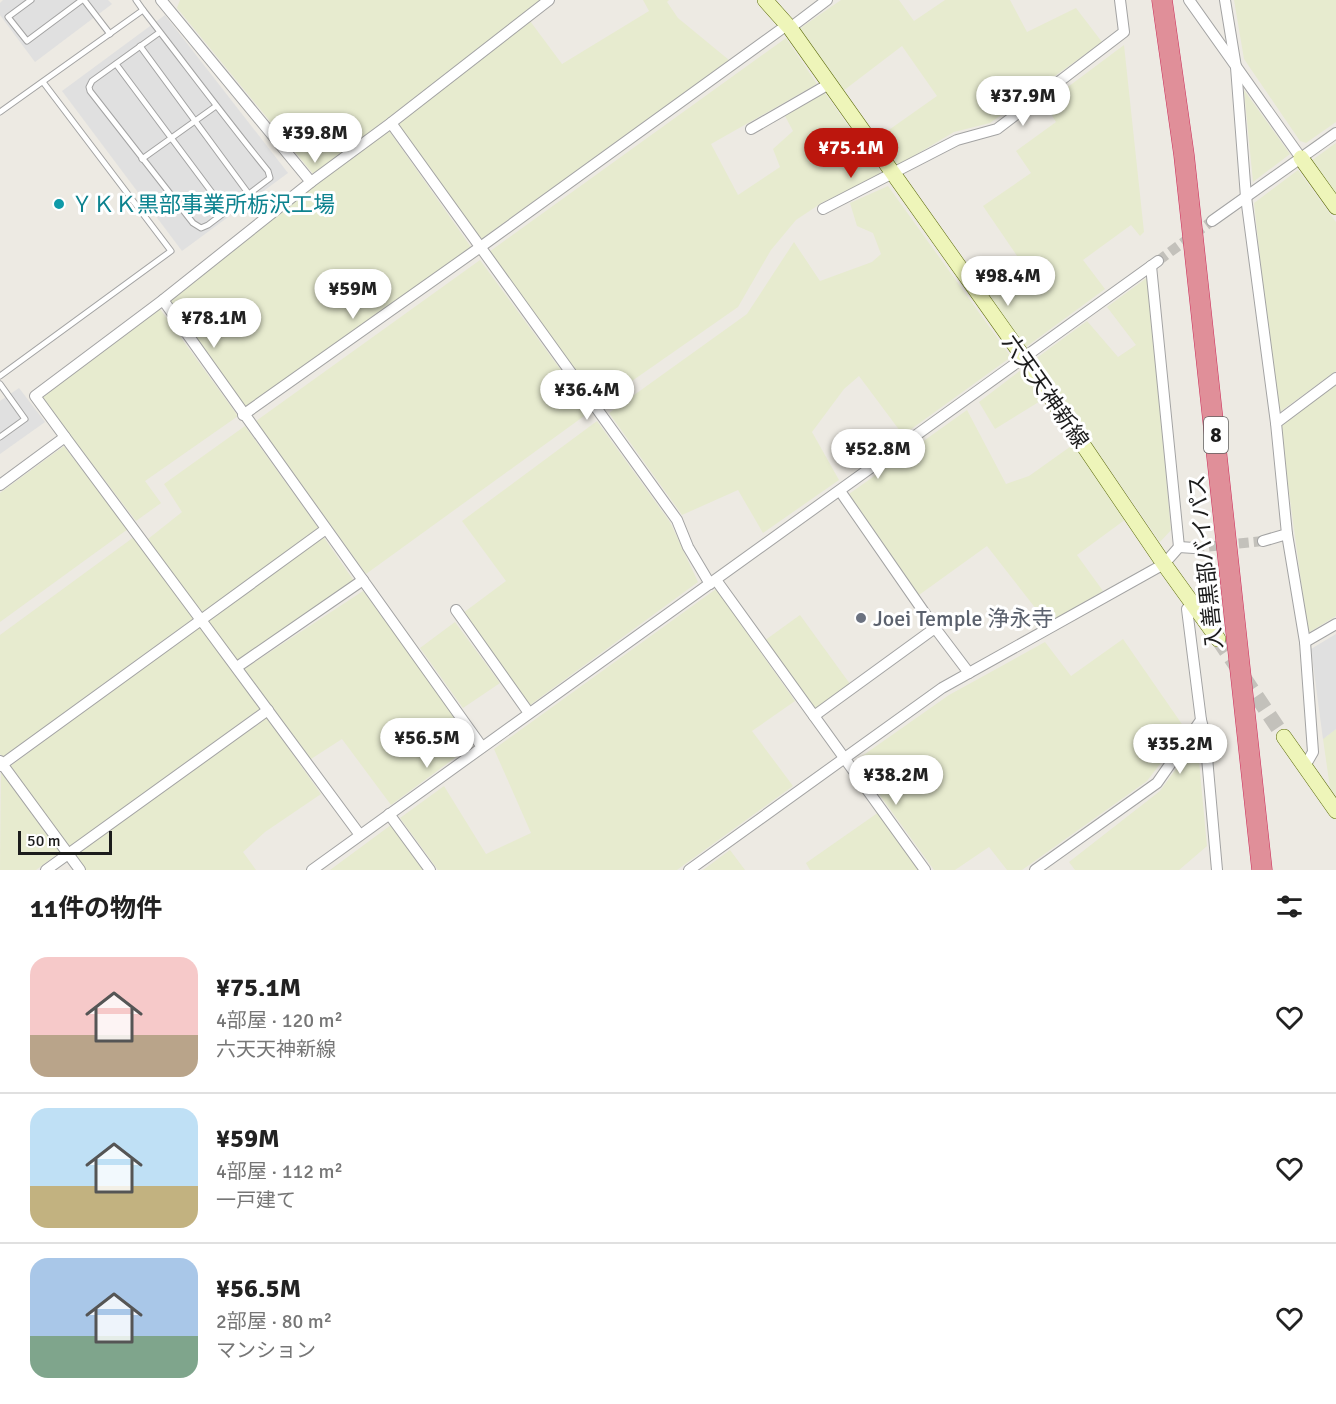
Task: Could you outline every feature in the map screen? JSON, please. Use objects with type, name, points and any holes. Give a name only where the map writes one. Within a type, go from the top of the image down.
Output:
[{"type":"highway","name":"入善黒部バイパス","points":[[1162,0],[1188,190],[1262,870]]},
{"type":"main road","name":"六天天神新線","points":[[765,0],[788,27],[1024,358],[1164,564],[1218,639]]},
{"type":"main road","points":[[1301,158],[1336,207]]},
{"type":"main road","points":[[1284,737],[1336,811]]},
{"type":"street","points":[[162,0],[311,182]]},
{"type":"street","points":[[360,836],[35,396],[163,300],[311,182],[549,0]]},
{"type":"street","points":[[243,415],[827,0]]},
{"type":"street","points":[[823,209],[957,140],[997,129],[1124,32],[1120,0]]},
{"type":"street","points":[[1189,0],[1301,158]]},
{"type":"street","points":[[1225,0],[1236,66],[1246,197],[1276,423],[1287,534],[1305,642],[1313,752],[1305,766]]},
{"type":"street","points":[[751,129],[829,84]]},
{"type":"street","points":[[391,123],[677,520],[688,547],[925,870]]},
{"type":"street","points":[[1212,221],[1336,133]]},
{"type":"street","points":[[312,870],[1155,263],[1179,547],[1164,564],[942,688],[689,870]]},
{"type":"street","points":[[163,300],[482,747]]},
{"type":"street","points":[[1276,423],[1336,378]]},
{"type":"street","points":[[0,484],[65,436]]},
{"type":"street","points":[[840,491],[969,673]]},
{"type":"street","points":[[80,870],[1,764],[326,529]]},
{"type":"street","points":[[1263,541],[1287,534]]},
{"type":"street","points":[[1179,547],[1194,548]]},
{"type":"street","points":[[237,667],[363,580]]},
{"type":"street","points":[[1193,602],[1187,609],[1201,720],[1205,735],[1217,870]]},
{"type":"street","points":[[456,610],[529,713]]},
{"type":"street","points":[[1305,642],[1336,624]]},
{"type":"street","points":[[814,716],[935,628]]},
{"type":"street","points":[[46,870],[268,710]]},
{"type":"street","points":[[1035,870],[1157,783],[1201,720]]},
{"type":"street","points":[[389,814],[430,870]]},
{"type":"lane","points":[[32,0],[8,17],[27,41],[83,0],[110,34]]},
{"type":"lane","points":[[136,0],[268,171],[270,177],[201,228],[193,223],[142,159],[89,87],[92,81],[160,32]]},
{"type":"lane","points":[[0,112],[143,10]]},
{"type":"lane","points":[[140,46],[248,193]]},
{"type":"lane","points":[[116,64],[225,210]]},
{"type":"lane","points":[[0,376],[171,251],[43,82]]},
{"type":"lane","points":[[142,159],[216,106]]},
{"type":"lane","points":[[0,384],[26,419],[0,437]]},
{"type":"green space","points":[[180,0],[541,0],[314,175],[177,8]]},
{"type":"green space","points":[[643,0],[669,0],[667,2],[678,18],[729,60],[480,240],[397,124],[530,21],[562,64],[649,11]]},
{"type":"green space","points":[[841,0],[899,0],[914,21],[945,0],[1010,0],[1027,32],[1076,8],[1102,42],[990,123],[954,132],[895,167],[876,139],[937,96],[902,46],[843,91],[799,29]]},
{"type":"green space","points":[[1234,0],[1336,0],[1336,122],[1306,143],[1300,141],[1244,59]]},
{"type":"green space","points":[[786,38],[817,84],[711,144],[738,195],[780,167],[773,149],[793,131],[785,116],[825,93],[882,174],[823,202],[796,220],[771,250],[738,307],[599,404],[489,252]]},
{"type":"green space","points":[[1124,45],[1144,232],[1140,236],[1131,225],[1083,260],[1105,289],[1026,347],[989,296],[1026,269],[983,206],[1031,173],[1016,151],[1056,122],[1045,104]]},
{"type":"green space","points":[[1244,90],[1290,154],[1253,182]]},
{"type":"green space","points":[[388,129],[471,247],[244,409],[168,300]]},
{"type":"green space","points":[[1336,143],[1336,196],[1311,161]]},
{"type":"green space","points":[[1298,170],[1336,222],[1336,371],[1277,414],[1254,203]]},
{"type":"green space","points":[[888,186],[1011,357],[903,435],[859,376],[844,389],[812,432],[839,480],[763,533],[738,490],[682,515],[609,413],[747,314],[794,242],[820,281],[872,262],[881,254],[873,233],[857,226],[850,203]]},
{"type":"green space","points":[[480,260],[591,411],[366,574],[256,421]]},
{"type":"green space","points":[[1148,277],[1171,530],[1160,542],[1034,360],[1087,321],[1118,357],[1136,345],[1107,307]]},
{"type":"green space","points":[[160,309],[238,416],[145,481],[161,503],[136,521],[41,397]]},
{"type":"green space","points":[[1021,370],[1042,400],[995,429],[979,402]]},
{"type":"green space","points":[[1336,384],[1336,616],[1308,633],[1280,426]]},
{"type":"green space","points":[[967,410],[1006,484],[1029,476],[1074,444],[1126,519],[1077,555],[1103,591],[1047,623],[987,546],[919,595],[849,494]]},
{"type":"green space","points":[[597,421],[670,522],[698,582],[530,705],[463,613],[506,581],[462,521]]},
{"type":"green space","points":[[245,426],[320,530],[201,613],[148,539],[182,512],[164,484]]},
{"type":"green space","points":[[64,446],[128,529],[0,622],[0,493]]},
{"type":"green space","points":[[323,536],[354,581],[238,661],[206,621]]},
{"type":"green space","points":[[134,537],[194,618],[3,757],[0,754],[0,635]]},
{"type":"green space","points":[[716,589],[795,701],[752,731],[793,786],[677,870],[438,870],[400,818],[444,786],[486,854],[531,833],[494,749]]},
{"type":"green space","points":[[363,591],[475,743],[391,805],[342,739],[311,759],[244,669]]},
{"type":"green space","points":[[800,615],[850,684],[814,710],[764,641]]},
{"type":"green space","points":[[455,622],[500,683],[463,708],[420,648]]},
{"type":"green space","points":[[200,626],[261,708],[69,847],[9,767]]},
{"type":"green space","points":[[1123,639],[1186,730],[1147,781],[1022,870],[1007,870],[989,847],[955,870],[934,870],[855,761],[949,695],[1045,642],[1071,676]]},
{"type":"green space","points":[[267,718],[321,794],[265,832],[243,852],[256,870],[85,870],[74,855]]},
{"type":"green space","points":[[1336,729],[1336,796],[1330,788],[1323,739]]},
{"type":"green space","points":[[1197,740],[1207,846],[1179,870],[1075,870],[1069,862],[1160,791]]},
{"type":"green space","points":[[1,772],[60,852],[36,870],[0,870]]},
{"type":"green space","points":[[879,812],[919,870],[810,870],[806,863]]},
{"type":"green space","points":[[391,825],[423,870],[330,870]]},
{"type":"green space","points":[[730,850],[745,870],[703,870]]},
{"type":"shaded area","points":[[3,0],[108,0],[112,4],[35,62],[0,15],[0,3]]},
{"type":"shaded area","points":[[165,15],[288,173],[182,251],[62,91]]},
{"type":"shaded area","points":[[19,388],[45,422],[0,454],[0,401]]},
{"type":"shaded area","points":[[1336,634],[1336,729],[1323,739],[1311,649]]},
{"type":"tunnel","points":[[1158,261],[1212,221]]},
{"type":"tunnel","points":[[1194,548],[1263,541]]},
{"type":"tunnel","points":[[1218,639],[1284,737]]},
{"type":"place","name":"ＹＫＫ黒部事業所栃沢工場","points":[[59,204]]},
{"type":"place","name":"Joei Temple 浄永寺","points":[[861,618]]}]
